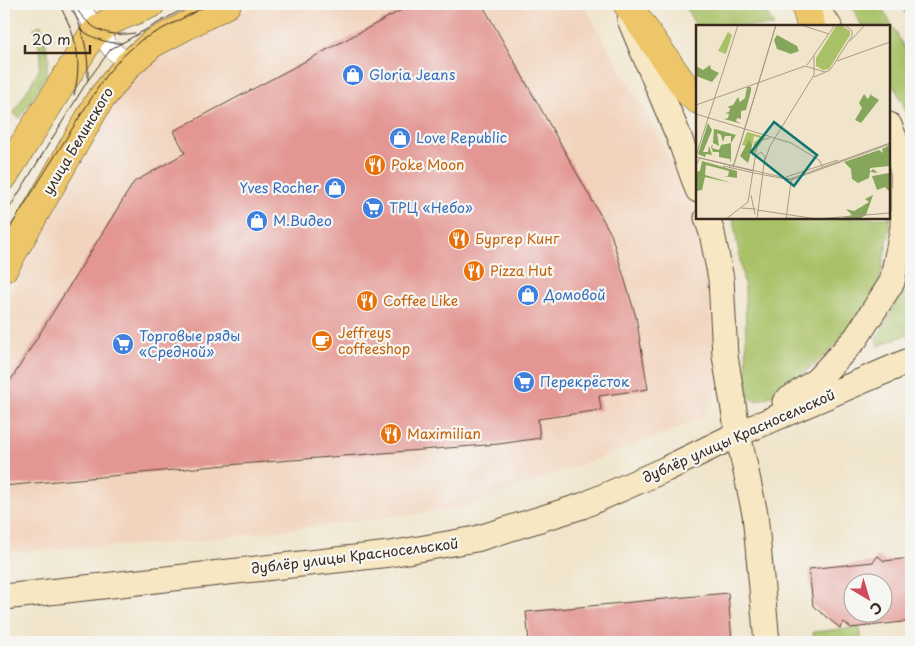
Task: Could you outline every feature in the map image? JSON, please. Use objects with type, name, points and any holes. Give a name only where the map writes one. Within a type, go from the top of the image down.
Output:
[{"type":"main road","points":[[4,176],[78,56],[97,30],[110,21],[152,4]]},
{"type":"main road","name":"улица Белинского","points":[[4,268],[99,101],[128,64],[152,44],[227,4]]},
{"type":"main road","points":[[625,4],[690,94],[696,98]]},
{"type":"main road","points":[[625,4],[679,137],[696,184]]},
{"type":"main road","points":[[805,4],[811,25]]},
{"type":"main road","points":[[810,4],[828,25]]},
{"type":"main road","points":[[738,434],[817,380],[856,338],[892,282],[903,227],[903,174],[890,127]]},
{"type":"main road","points":[[707,219],[721,279],[726,356],[738,434],[755,514],[767,642]]},
{"type":"main road","name":"дублёр улицы Красносельской","points":[[4,597],[390,554],[476,540],[582,506],[666,469],[738,434],[911,360]]},
{"type":"street","points":[[78,4],[111,49],[128,64]]},
{"type":"shaded area","points":[[4,4],[15,4],[4,24]]},
{"type":"shaded area","points":[[259,4],[583,4],[647,115],[692,205],[701,240],[708,281],[717,383],[712,403],[702,418],[656,437],[463,508],[187,542],[4,552],[4,306],[36,238],[120,90],[141,68],[178,43]]},
{"type":"green space","points":[[684,4],[761,4],[773,25],[696,25]]},
{"type":"green space","points":[[850,4],[880,4],[911,60],[911,128],[903,103],[890,79],[890,25],[861,25]]},
{"type":"green space","points":[[900,4],[911,4],[911,23]]},
{"type":"green space","points":[[41,25],[49,58],[46,75],[20,118],[13,114],[39,70],[41,54],[34,28]]},
{"type":"green space","points":[[890,185],[891,207],[890,218]]},
{"type":"green space","points":[[733,219],[890,219],[888,240],[879,281],[864,309],[837,343],[816,363],[782,390],[756,401],[749,397],[747,388],[745,290]]},
{"type":"green space","points":[[911,272],[911,333],[878,346],[876,339]]},
{"type":"green space","points":[[860,627],[861,639],[814,642],[813,632]]},
{"type":"building","name":"ТРЦ «Небо»","points":[[413,4],[482,4],[611,234],[636,317],[648,389],[599,396],[601,410],[538,419],[540,438],[499,444],[227,465],[4,486],[4,391],[134,182],[185,153],[174,131]]},
{"type":"building","points":[[878,556],[884,561],[911,558],[911,621],[892,623],[892,574],[842,574],[843,624],[840,628],[813,606],[809,569],[873,562]]},
{"type":"building","points":[[728,593],[732,642],[529,642],[526,612]]},
{"type":"building","points":[[846,624],[885,624],[851,628]]},
{"type":"tram line","points":[[59,4],[74,37],[78,58],[77,82],[74,95]]},
{"type":"tram line","points":[[70,4],[84,41],[88,80]]},
{"type":"tram line","points":[[4,217],[88,80],[111,49],[192,4]]},
{"type":"tram line","points":[[4,237],[106,75],[121,58],[141,40],[210,4]]},
{"type":"tram line","points":[[78,11],[90,24],[103,31],[118,34],[135,33]]},
{"type":"tram line","points":[[80,29],[100,40],[122,43]]},
{"type":"place","name":"Gloria Jeans","points":[[353,75]]},
{"type":"place","name":"Love Republic","points":[[400,138]]},
{"type":"place","name":"Poke Moon","points":[[375,165]]},
{"type":"place","name":"Yves Rocher","points":[[335,188]]},
{"type":"place","name":"ТРЦ «Небо»","points":[[373,208]]},
{"type":"place","name":"М.Видео","points":[[257,221]]},
{"type":"place","name":"Бургер Кинг","points":[[459,239]]},
{"type":"place","name":"Pizza Hut","points":[[474,271]]},
{"type":"place","name":"Домовой","points":[[528,295]]},
{"type":"place","name":"Coffee Like","points":[[367,301]]},
{"type":"place","name":"Jeffreys coffeeshop","points":[[322,341]]},
{"type":"place","name":"Торговые ряды «Средной»","points":[[123,344]]},
{"type":"place","name":"Перекрёсток","points":[[524,382]]},
{"type":"place","name":"Maximilian","points":[[391,434]]}]
